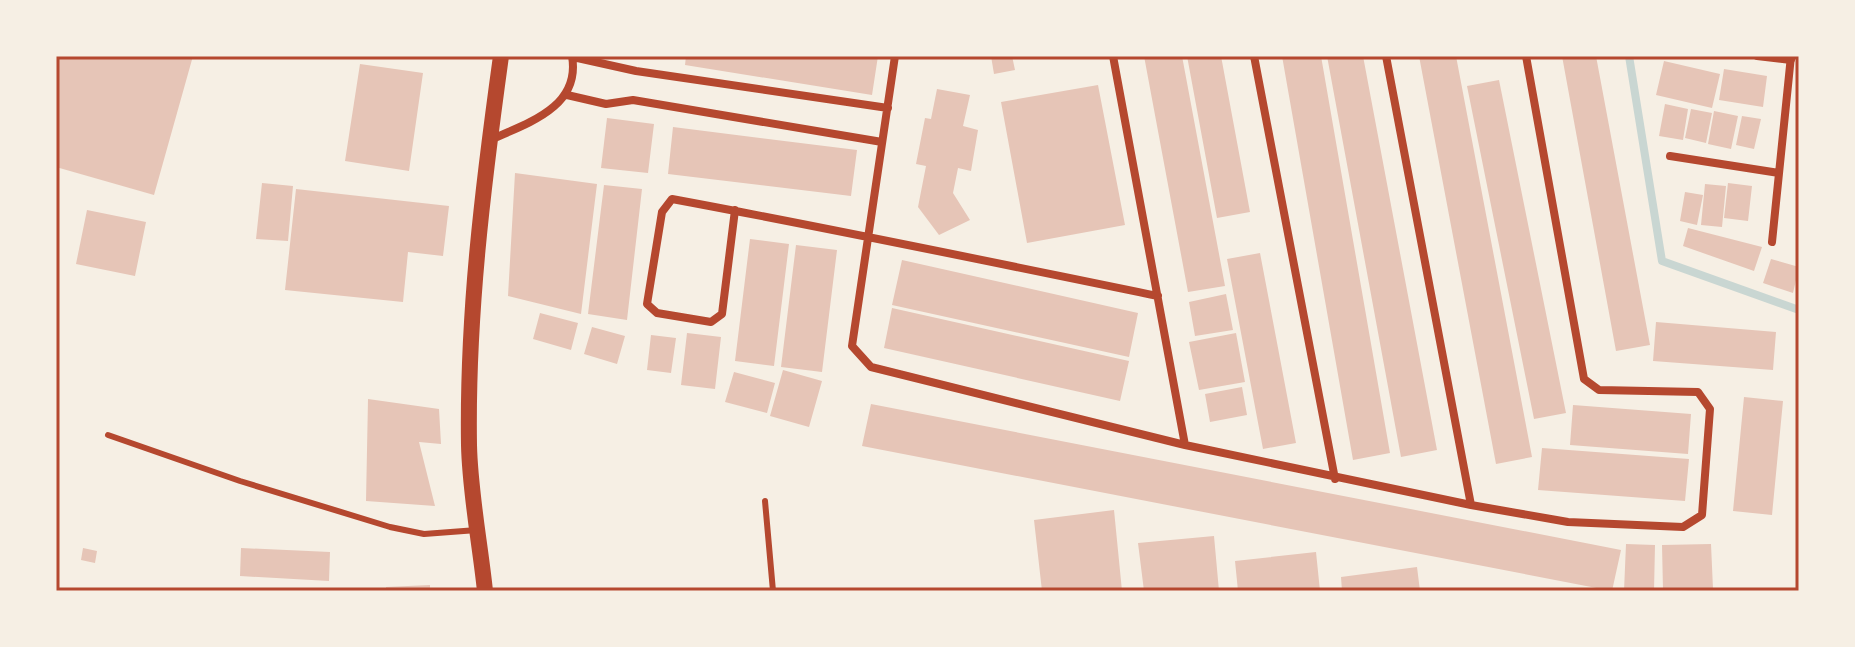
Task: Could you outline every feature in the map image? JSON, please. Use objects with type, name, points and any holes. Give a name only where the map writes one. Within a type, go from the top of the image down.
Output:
[{"type":"main road","points":[[485,591],[469,447],[472,318],[474,257],[501,56]]},
{"type":"street","points":[[490,140],[543,116],[567,95],[573,80],[572,56],[636,71],[888,108]]},
{"type":"street","points":[[895,56],[852,346],[871,367],[1335,479],[1568,522],[1683,527],[1702,515],[1710,409],[1698,392],[1599,390],[1584,379],[1526,56]]},
{"type":"street","points":[[1113,56],[1185,445]]},
{"type":"street","points":[[1254,56],[1335,479]]},
{"type":"street","points":[[1386,56],[1471,505]]},
{"type":"street","points":[[1757,56],[1791,58],[1772,242]]},
{"type":"street","points":[[567,95],[606,104],[633,100],[882,142]]},
{"type":"street","points":[[1670,156],[1779,173]]},
{"type":"street","points":[[735,210],[722,314],[711,322],[657,313],[647,304],[662,212],[672,199],[735,210],[868,236],[1158,296]]},
{"type":"lane","points":[[108,435],[240,481],[390,527],[424,534],[478,530]]},
{"type":"lane","points":[[765,501],[773,591]]},
{"type":"building","points":[[56,56],[193,56],[154,195],[56,167]]},
{"type":"building","points":[[686,56],[878,56],[872,95],[685,65]]},
{"type":"building","points":[[991,56],[1012,56],[1015,70],[994,74]]},
{"type":"building","points":[[1144,56],[1182,56],[1225,286],[1188,292]]},
{"type":"building","points":[[1187,56],[1221,56],[1250,212],[1217,218]]},
{"type":"building","points":[[1282,56],[1321,56],[1390,453],[1353,460]]},
{"type":"building","points":[[1327,56],[1363,56],[1437,450],[1401,457]]},
{"type":"building","points":[[1419,56],[1456,56],[1532,457],[1496,464]]},
{"type":"building","points":[[1562,56],[1596,56],[1650,345],[1616,351]]},
{"type":"building","points":[[1664,61],[1720,74],[1712,108],[1656,95]]},
{"type":"building","points":[[360,64],[423,73],[409,171],[345,161]]},
{"type":"building","points":[[1724,69],[1767,76],[1763,107],[1719,100]]},
{"type":"building","points":[[1499,80],[1566,413],[1534,419],[1467,86]]},
{"type":"building","points":[[1098,85],[1125,225],[1027,243],[1001,102]]},
{"type":"building","points":[[937,89],[970,95],[963,126],[978,130],[971,171],[958,168],[953,193],[970,220],[939,235],[918,207],[926,166],[916,164],[925,118],[931,119]]},
{"type":"building","points":[[1665,104],[1688,109],[1683,140],[1659,136]]},
{"type":"building","points":[[1691,109],[1712,113],[1706,143],[1685,138]]},
{"type":"building","points":[[1714,111],[1738,116],[1731,149],[1708,144]]},
{"type":"building","points":[[1742,116],[1761,119],[1754,149],[1736,145]]},
{"type":"building","points":[[607,118],[654,124],[648,173],[601,168]]},
{"type":"building","points":[[673,127],[857,150],[851,196],[668,174]]},
{"type":"building","points":[[515,173],[597,184],[581,314],[508,296]]},
{"type":"building","points":[[262,183],[293,186],[288,241],[256,239]]},
{"type":"building","points":[[1728,183],[1752,186],[1748,221],[1724,218]]},
{"type":"building","points":[[1705,184],[1726,186],[1722,227],[1701,225]]},
{"type":"building","points":[[604,185],[642,189],[627,320],[588,314]]},
{"type":"building","points":[[296,189],[449,206],[443,256],[408,252],[403,302],[285,290]]},
{"type":"building","points":[[1685,192],[1703,195],[1697,225],[1680,221]]},
{"type":"building","points":[[87,210],[146,222],[135,276],[76,264]]},
{"type":"building","points":[[1688,228],[1762,247],[1754,271],[1683,246]]},
{"type":"building","points":[[750,239],[789,244],[774,366],[735,361]]},
{"type":"building","points":[[796,245],[837,250],[822,372],[781,367]]},
{"type":"building","points":[[1260,253],[1296,443],[1263,449],[1227,259]]},
{"type":"building","points":[[1771,259],[1799,267],[1793,293],[1763,283]]},
{"type":"building","points":[[902,260],[1138,313],[1129,357],[892,305]]},
{"type":"building","points":[[1226,294],[1233,330],[1195,336],[1189,302]]},
{"type":"building","points":[[892,308],[1129,361],[1120,401],[884,348]]},
{"type":"building","points":[[540,313],[578,323],[571,350],[533,339]]},
{"type":"building","points":[[1656,322],[1776,332],[1773,370],[1653,361]]},
{"type":"building","points":[[592,327],[625,336],[617,364],[584,354]]},
{"type":"building","points":[[687,333],[721,337],[715,389],[681,385]]},
{"type":"building","points":[[1236,333],[1245,382],[1199,390],[1189,342]]},
{"type":"building","points":[[651,335],[676,338],[671,373],[647,370]]},
{"type":"building","points":[[783,370],[822,381],[809,427],[770,416]]},
{"type":"building","points":[[734,372],[775,383],[767,413],[725,402]]},
{"type":"building","points":[[1242,387],[1247,415],[1210,422],[1205,394]]},
{"type":"building","points":[[1744,397],[1783,401],[1772,515],[1733,511]]},
{"type":"building","points":[[368,399],[439,409],[441,444],[419,442],[435,506],[366,501]]},
{"type":"building","points":[[871,404],[1621,550],[1612,591],[862,446]]},
{"type":"building","points":[[1573,405],[1691,414],[1688,454],[1570,445]]},
{"type":"building","points":[[1542,448],[1689,459],[1685,501],[1538,490]]},
{"type":"building","points":[[1114,510],[1122,591],[1042,591],[1034,520]]},
{"type":"building","points":[[1214,536],[1219,591],[1144,591],[1138,543]]},
{"type":"building","points":[[1626,544],[1655,545],[1654,591],[1624,591]]},
{"type":"building","points":[[1711,544],[1713,589],[1663,590],[1662,545]]},
{"type":"building","points":[[83,548],[97,551],[95,563],[81,560]]},
{"type":"building","points":[[241,548],[330,552],[329,581],[240,576]]},
{"type":"building","points":[[1316,552],[1320,591],[1238,591],[1235,561]]},
{"type":"building","points":[[1417,567],[1420,591],[1342,591],[1341,577]]},
{"type":"building","points":[[430,585],[430,591],[386,591],[386,587]]},
{"type":"waterway","points":[[1629,56],[1662,261],[1799,310]]}]
